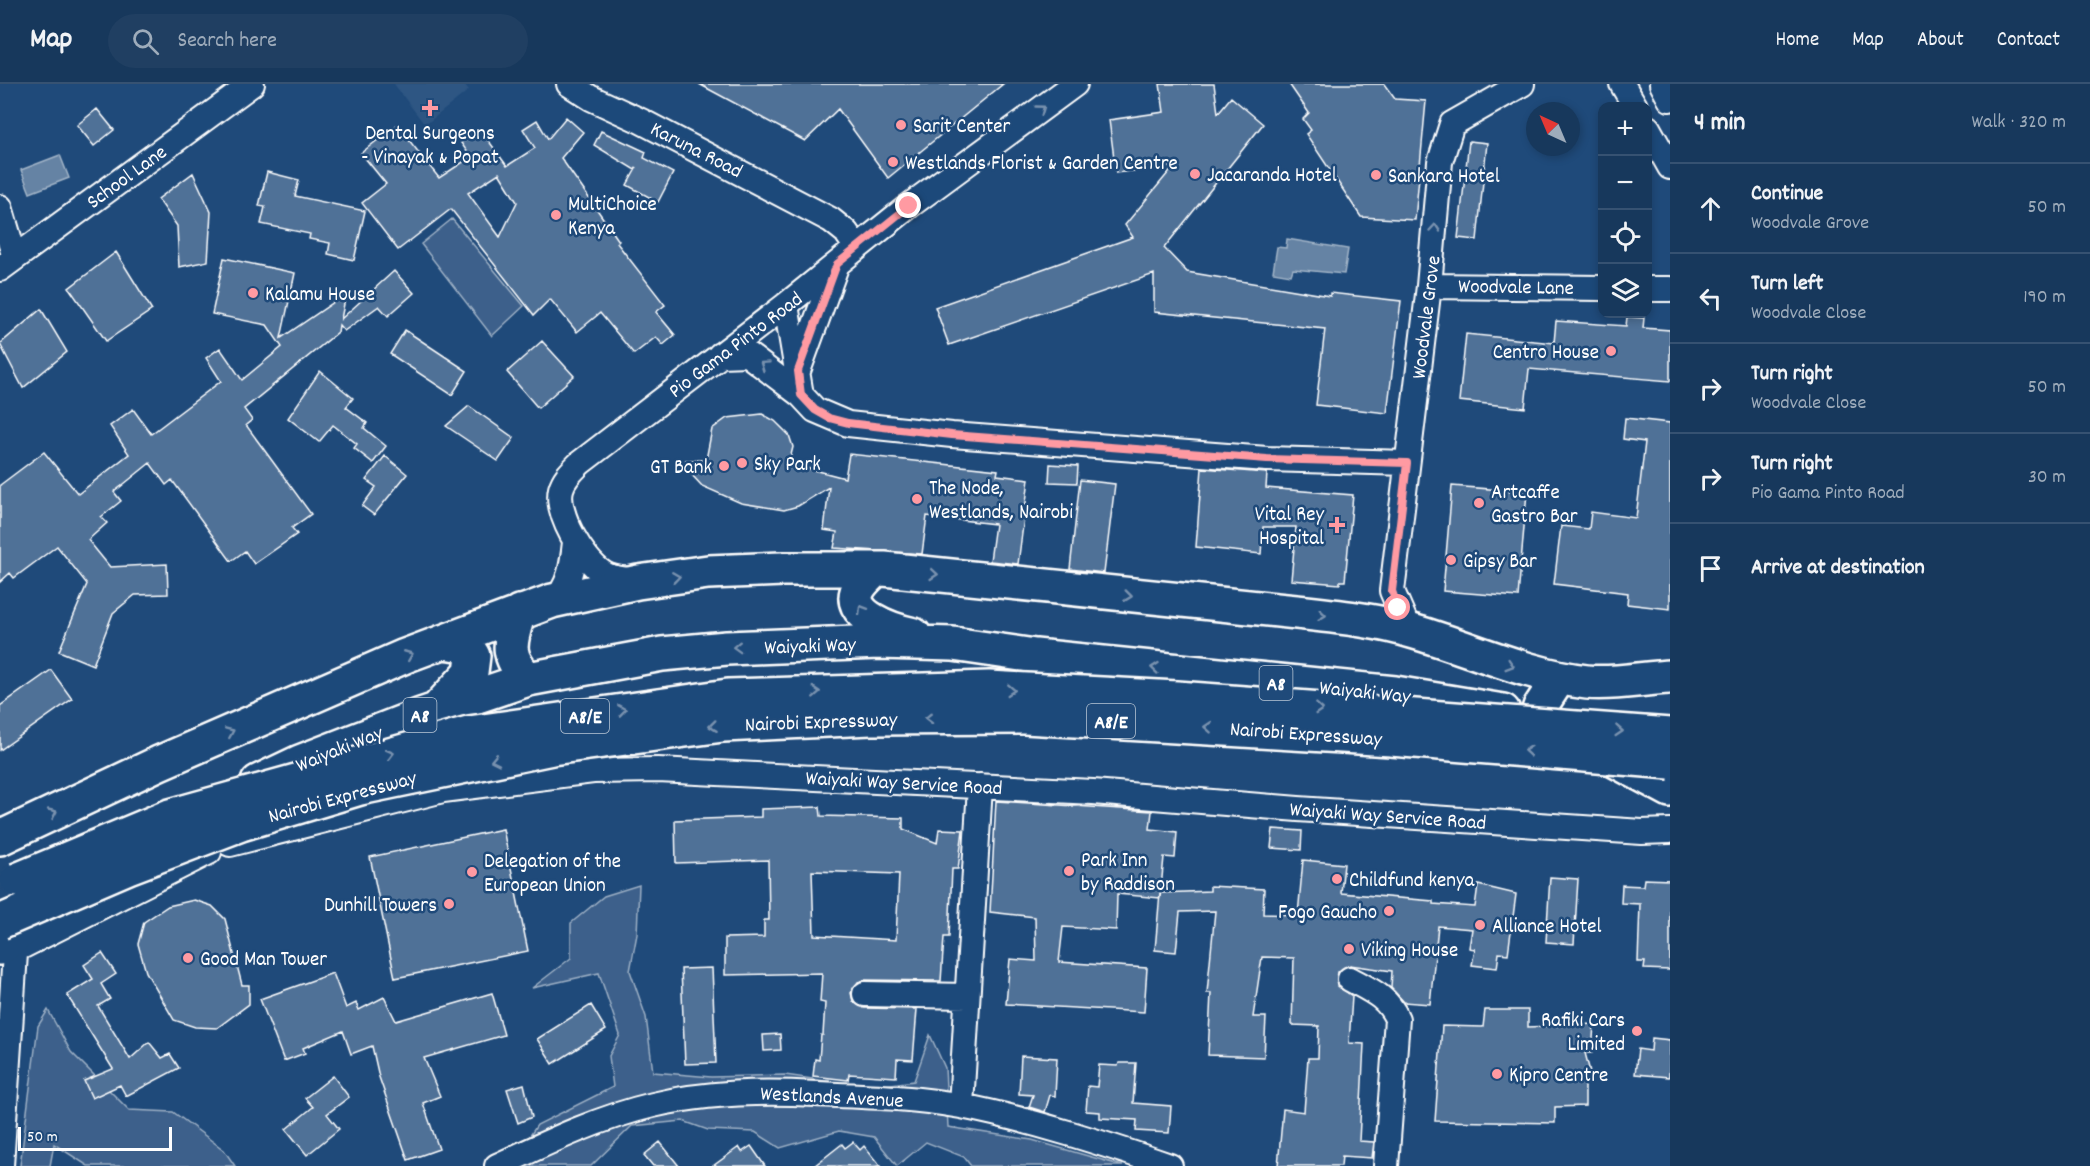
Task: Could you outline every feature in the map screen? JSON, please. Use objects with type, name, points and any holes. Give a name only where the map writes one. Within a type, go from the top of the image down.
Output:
[{"type":"highway","points":[[876,569],[858,588],[856,598],[865,617],[894,630],[953,644]]},
{"type":"highway","points":[[0,838],[159,763],[442,642],[519,612],[552,601],[638,582],[708,572],[876,569],[1357,619],[1414,631],[1508,664],[1559,678],[1591,683],[1670,677]]},
{"type":"highway","points":[[519,612],[510,642],[514,666],[528,679]]},
{"type":"highway","points":[[436,710],[471,672],[473,656],[466,645],[442,642]]},
{"type":"highway","name":"Waiyaki Way","points":[[6,936],[50,908],[59,880],[300,762],[436,710],[528,679],[662,654],[727,648],[879,642],[953,644],[1035,656],[1395,693],[1487,706],[1536,720],[1665,779]]},
{"type":"highway","points":[[1536,720],[1540,707],[1559,678]]},
{"type":"highway","name":"Nairobi Expressway","points":[[0,889],[170,816],[343,766],[470,733],[728,696],[989,688],[1177,698],[1670,735]]},
{"type":"highway","name":"Nairobi Expressway","points":[[6,936],[128,867],[241,824],[360,788],[552,748],[723,725],[872,718],[1025,717],[1391,739],[1665,779]]},
{"type":"street","name":"School Lane","points":[[8,264],[252,84]]},
{"type":"street","name":"Karuna Road","points":[[569,84],[591,98],[641,121],[828,218],[846,232],[857,248]]},
{"type":"street","name":"Pio Gama Pinto Road","points":[[638,582],[604,574],[575,542],[561,504],[561,490],[567,475],[832,269],[909,206],[1075,84]]},
{"type":"street","name":"Woodvale Grove","points":[[1392,591],[1429,286],[1440,162],[1449,129],[1459,119],[1522,84]]},
{"type":"street","points":[[1622,84],[1633,102]]},
{"type":"street","points":[[1662,84],[1670,99]]},
{"type":"street","points":[[1652,136],[1670,167]]},
{"type":"street","name":"Karuna Road","points":[[828,218],[869,222],[909,206]]},
{"type":"street","points":[[0,207],[8,264]]},
{"type":"street","points":[[798,371],[832,269],[834,240],[828,218]]},
{"type":"street","name":"Woodvale Lane","points":[[1429,286],[1598,288]]},
{"type":"street","points":[[1652,289],[1670,289]]},
{"type":"street","points":[[786,305],[801,395]]},
{"type":"street","points":[[720,355],[747,354],[801,395],[815,410],[848,423],[952,435],[1267,459],[1407,463]]},
{"type":"street","points":[[552,601],[562,590],[569,574],[575,542]]},
{"type":"street","points":[[1357,619],[1377,606],[1392,591],[1405,621],[1414,631]]},
{"type":"street","name":"Waiyaki Way Service Road","points":[[6,936],[238,841],[443,790],[593,771],[658,770],[980,786],[1252,803],[1468,821],[1642,832],[1670,831]]},
{"type":"street","points":[[961,1106],[980,786]]},
{"type":"street","points":[[147,835],[209,852]]},
{"type":"street","points":[[1,1166],[6,936]]},
{"type":"street","points":[[1350,979],[1380,995],[1392,1006],[1397,1019],[1386,1166]]},
{"type":"street","points":[[865,994],[967,996]]},
{"type":"street","name":"Westlands Avenue","points":[[497,1166],[590,1123],[653,1105],[698,1096],[757,1091],[890,1097],[961,1106],[1061,1131],[1170,1166]]},
{"type":"shaded area","name":"Dental Surgeons - Vinayak & Popat","points":[[394,84],[464,84],[469,90],[425,125]]},
{"type":"shaded area","points":[[60,155],[69,178],[30,193],[21,170]]},
{"type":"shaded area","points":[[452,219],[524,306],[492,336],[421,244]]},
{"type":"shaded area","points":[[1287,239],[1348,249],[1344,274],[1293,269],[1291,275],[1273,272],[1277,247],[1286,248]]},
{"type":"shaded area","points":[[639,885],[637,934],[630,971],[646,1017],[653,1072],[711,1077],[785,1075],[868,1087],[914,1081],[930,1035],[945,1068],[948,1127],[1032,1140],[1123,1166],[971,1166],[964,1157],[926,1142],[897,1166],[874,1137],[839,1131],[780,1148],[755,1132],[708,1130],[683,1121],[632,1126],[591,1166],[510,1166],[537,1125],[613,1087],[609,1056],[620,1035],[599,973],[532,988],[571,958],[571,923],[604,896]]},
{"type":"shaded area","points":[[48,1010],[71,1052],[129,1110],[173,1112],[224,1150],[235,1166],[88,1166],[54,1144],[50,1166],[20,1166],[38,1026]]},
{"type":"building","name":"Sarit Center","points":[[699,84],[1003,84],[888,178],[838,109],[805,141]]},
{"type":"building","name":"Jacaranda Hotel","points":[[1160,84],[1214,84],[1218,113],[1231,97],[1263,124],[1164,248],[1187,272],[1330,296],[1330,293],[1401,301],[1387,413],[1316,405],[1325,329],[1154,312],[1154,274],[949,345],[935,307],[1133,237],[1125,225],[1174,166],[1116,173],[1109,120],[1164,112]]},
{"type":"building","name":"Sankara Hotel","points":[[1289,84],[1384,84],[1395,99],[1426,101],[1415,220],[1361,217],[1306,134],[1311,130],[1303,119],[1309,113]]},
{"type":"building","points":[[97,109],[114,130],[94,146],[77,125]]},
{"type":"building","points":[[566,117],[583,132],[561,158],[619,241],[617,243],[665,305],[656,312],[675,335],[663,345],[656,337],[634,354],[600,313],[577,332],[550,299],[534,315],[451,209],[398,250],[362,203],[386,184],[361,153],[397,125],[439,178],[471,157],[461,143],[480,129],[507,166],[535,148],[523,129],[537,120],[548,139]],"holes":[[[499,173],[517,202],[500,237],[468,193]]]},
{"type":"building","points":[[601,131],[646,152],[644,158],[673,173],[658,202],[627,185],[637,167],[635,170],[594,145]]},
{"type":"building","points":[[1469,141],[1487,143],[1477,240],[1458,238]]},
{"type":"building","points":[[267,172],[299,180],[295,196],[365,211],[354,260],[328,254],[330,243],[309,239],[310,234],[261,224],[265,207],[259,206]]},
{"type":"building","points":[[193,173],[211,212],[208,261],[179,267],[177,226],[158,199]]},
{"type":"building","points":[[116,252],[152,310],[106,341],[69,288]]},
{"type":"building","points":[[224,258],[295,273],[281,338],[346,294],[341,319],[394,271],[414,293],[388,316],[379,306],[344,331],[339,325],[338,332],[244,409],[252,420],[246,425],[311,514],[292,528],[297,534],[254,564],[245,551],[231,561],[172,480],[166,485],[150,463],[114,492],[121,501],[101,517],[107,523],[88,540],[110,567],[167,564],[168,594],[135,595],[113,613],[93,665],[59,651],[87,584],[57,546],[14,578],[10,573],[0,582],[0,485],[44,452],[78,494],[129,454],[110,426],[133,409],[151,434],[221,381],[206,358],[220,348],[242,380],[282,347],[267,325],[212,314]]},
{"type":"building","points":[[41,309],[67,352],[23,388],[0,344]]},
{"type":"building","points":[[1627,318],[1644,318],[1643,328],[1670,330],[1670,381],[1529,369],[1525,408],[1459,401],[1466,334],[1554,343],[1556,321],[1626,326]]},
{"type":"building","points":[[405,330],[467,371],[452,395],[390,354]]},
{"type":"building","points":[[542,341],[574,376],[538,408],[507,372]]},
{"type":"building","points":[[320,371],[353,398],[346,407],[367,423],[364,428],[386,446],[373,463],[354,448],[357,444],[333,425],[319,442],[288,418]]},
{"type":"building","points":[[469,406],[514,438],[498,461],[446,426]]},
{"type":"building","points":[[762,414],[775,421],[789,435],[793,447],[790,459],[803,467],[845,478],[849,454],[998,470],[997,475],[1029,479],[1018,564],[990,561],[995,524],[927,516],[922,554],[834,548],[837,532],[824,530],[829,487],[798,506],[784,510],[741,503],[702,486],[691,474],[686,460],[706,460],[712,429],[727,418]]},
{"type":"building","points":[[1625,418],[1670,423],[1670,609],[1627,604],[1628,593],[1554,584],[1561,526],[1589,529],[1591,512],[1636,518],[1645,442],[1623,439]]},
{"type":"building","points":[[385,456],[407,474],[374,515],[362,506],[376,487],[366,480]]},
{"type":"building","points":[[1050,464],[1078,466],[1077,483],[1049,482]]},
{"type":"building","points":[[1202,468],[1267,473],[1266,488],[1353,495],[1345,581],[1340,581],[1340,584],[1291,580],[1296,527],[1263,527],[1261,554],[1196,547]]},
{"type":"building","points":[[1080,480],[1115,484],[1104,573],[1070,569]]},
{"type":"building","points":[[1452,486],[1527,492],[1518,597],[1443,591]]},
{"type":"building","points":[[51,670],[72,699],[0,750],[0,706]]},
{"type":"building","name":"Park Inn by Raddison","points":[[996,801],[1152,811],[1150,829],[1177,832],[1175,858],[1164,857],[1160,898],[1117,894],[1116,930],[1063,927],[1059,962],[1147,968],[1144,1012],[1006,1004],[1010,959],[1036,961],[1035,917],[990,912]]},
{"type":"building","points":[[820,807],[821,816],[903,818],[903,829],[937,843],[939,829],[963,830],[958,869],[952,869],[949,937],[944,937],[941,981],[865,980],[858,982],[851,993],[853,1001],[864,1008],[917,1009],[913,1060],[897,1059],[896,1077],[849,1074],[848,1080],[813,1076],[815,1059],[819,1060],[821,1035],[823,1035],[825,1003],[820,1002],[822,973],[725,975],[725,938],[764,937],[764,920],[769,920],[768,860],[676,863],[675,820],[761,817],[761,809]],"holes":[[[812,871],[899,874],[896,940],[814,935]]]},
{"type":"building","name":"Dunhill Towers","points":[[503,829],[528,951],[395,978],[370,857]]},
{"type":"building","points":[[1273,829],[1302,831],[1301,850],[1271,848]]},
{"type":"building","points":[[1303,860],[1344,864],[1341,893],[1475,907],[1478,885],[1516,894],[1508,954],[1499,953],[1497,968],[1472,965],[1475,949],[1469,948],[1472,929],[1438,926],[1430,1004],[1404,1002],[1391,988],[1392,971],[1350,965],[1338,972],[1338,986],[1352,996],[1349,1043],[1364,1044],[1359,1141],[1374,1142],[1372,1158],[1342,1156],[1341,1166],[1278,1166],[1283,1109],[1304,1112],[1308,1058],[1318,1058],[1319,1026],[1292,1025],[1294,958],[1262,957],[1253,1017],[1266,1017],[1264,1057],[1208,1055],[1211,993],[1207,993],[1215,911],[1180,912],[1176,952],[1155,950],[1160,893],[1210,891],[1210,886],[1264,889],[1263,914],[1298,915]]},
{"type":"building","points":[[1550,877],[1578,879],[1574,944],[1546,942]]},
{"type":"building","points":[[1644,879],[1670,880],[1670,970],[1644,969],[1645,962],[1638,962],[1640,904],[1621,903],[1622,885],[1643,886]]},
{"type":"building","name":"Good Man Tower","points":[[194,900],[212,906],[225,919],[242,985],[249,985],[249,1004],[217,1028],[195,1027],[174,1020],[146,972],[138,944],[144,922],[168,906]]},
{"type":"building","points":[[102,953],[116,974],[101,984],[110,999],[98,1006],[130,1059],[149,1042],[162,1058],[170,1054],[179,1068],[126,1096],[120,1085],[92,1098],[84,1081],[113,1069],[67,995],[93,979],[84,965]]},
{"type":"building","points":[[712,968],[716,1063],[685,1064],[681,969]]},
{"type":"building","points":[[333,973],[346,1008],[356,1003],[359,1010],[384,997],[396,1021],[492,993],[504,1035],[424,1058],[440,1096],[423,1103],[439,1149],[408,1160],[379,1077],[372,1046],[351,1054],[343,1031],[303,1048],[305,1053],[284,1061],[260,999]]},
{"type":"building","points":[[591,1005],[606,1030],[553,1064],[537,1039]]},
{"type":"building","name":"Kipro Centre","points":[[1485,1010],[1528,1010],[1528,1027],[1594,1024],[1592,1053],[1585,1053],[1590,1072],[1585,1073],[1585,1106],[1555,1107],[1555,1123],[1435,1121],[1442,1026],[1483,1027]]},
{"type":"building","points":[[780,1034],[781,1050],[764,1051],[763,1035]]},
{"type":"building","points":[[1652,1038],[1670,1040],[1669,1077],[1635,1074],[1638,1049],[1651,1051]]},
{"type":"building","points":[[1021,1056],[1057,1058],[1055,1096],[1050,1095],[1045,1112],[1029,1107],[1033,1095],[1019,1094]]},
{"type":"building","points":[[1119,1063],[1136,1063],[1133,1103],[1171,1106],[1169,1133],[1136,1131],[1137,1120],[1100,1118],[1100,1112],[1086,1111],[1088,1086],[1097,1087],[1099,1065],[1118,1066]]},
{"type":"building","points":[[333,1076],[349,1097],[327,1114],[339,1129],[307,1155],[286,1129],[313,1107],[305,1098]]},
{"type":"building","points":[[524,1084],[532,1117],[518,1123],[507,1089]]},
{"type":"building","points":[[660,1142],[679,1166],[653,1166],[644,1155]]},
{"type":"building","points":[[853,1142],[860,1150],[864,1146],[880,1166],[814,1166],[842,1144],[845,1148]]},
{"type":"building","points":[[751,1146],[765,1166],[713,1166],[739,1147],[742,1152]]},
{"type":"place","name":"Dental Surgeons - Vinayak & Popat","points":[[430,108]]},
{"type":"place","name":"Sarit Center","points":[[901,125]]},
{"type":"place","name":"Westlands Florist & Garden Centre","points":[[893,162]]},
{"type":"place","name":"Jacaranda Hotel","points":[[1195,174]]},
{"type":"place","name":"Sankara Hotel","points":[[1376,175]]},
{"type":"place","name":"MultiChoice Kenya","points":[[556,215]]},
{"type":"place","name":"Kalamu House","points":[[253,293]]},
{"type":"place","name":"Centro House","points":[[1611,351]]},
{"type":"place","name":"Sky Park","points":[[742,463]]},
{"type":"place","name":"GT Bank","points":[[724,466]]},
{"type":"place","name":"The Node, Westlands, Nairobi","points":[[917,499]]},
{"type":"place","name":"Artcaffe Gastro Bar","points":[[1479,503]]},
{"type":"place","name":"Vital Rey Hospital","points":[[1337,525]]},
{"type":"place","name":"Gipsy Bar","points":[[1451,560]]},
{"type":"place","name":"Park Inn by Raddison","points":[[1069,871]]},
{"type":"place","name":"Delegation of the European Union","points":[[472,872]]},
{"type":"place","name":"Childfund kenya","points":[[1337,879]]},
{"type":"place","name":"Dunhill Towers","points":[[449,904]]},
{"type":"place","name":"Fogo Gaucho","points":[[1389,911]]},
{"type":"place","name":"Alliance Hotel","points":[[1480,925]]},
{"type":"place","name":"Viking House","points":[[1349,949]]},
{"type":"place","name":"Good Man Tower","points":[[188,958]]},
{"type":"place","name":"Rafiki Cars Limited","points":[[1637,1031]]},
{"type":"place","name":"Kipro Centre","points":[[1497,1074]]},
{"type":"route","points":[[909,206],[837,264],[798,371],[801,395],[815,410],[829,418],[848,423],[952,435],[1267,459],[1407,463],[1392,591],[1398,608]]}]
